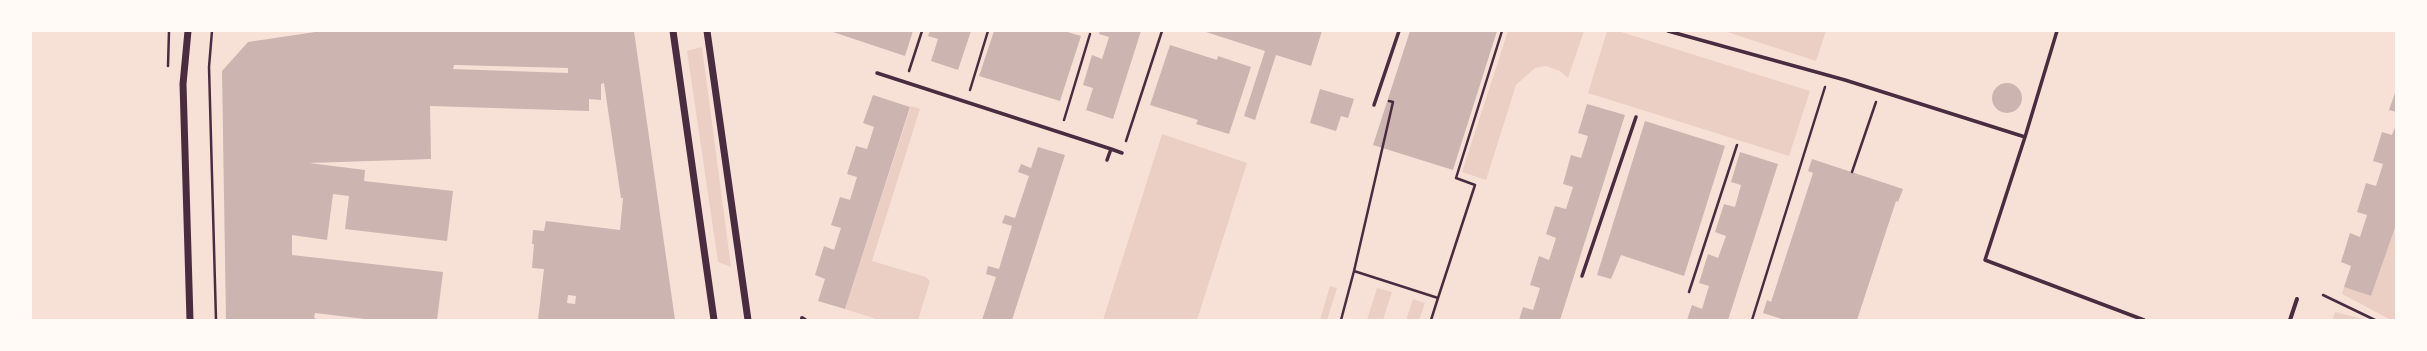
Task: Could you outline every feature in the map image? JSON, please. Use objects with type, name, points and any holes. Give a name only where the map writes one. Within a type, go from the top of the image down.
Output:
[{"type":"street","points":[[188,31],[183,84],[190,320]]},
{"type":"street","points":[[673,31],[714,320]]},
{"type":"street","points":[[707,31],[748,320]]},
{"type":"street","points":[[1374,105],[1399,31]]},
{"type":"street","points":[[1668,31],[1879,91],[2025,137]]},
{"type":"street","points":[[2057,31],[2025,137],[1985,260],[2144,320]]},
{"type":"street","points":[[877,73],[1122,153]]},
{"type":"street","points":[[1582,276],[1636,117]]},
{"type":"street","points":[[1107,160],[1111,149]]},
{"type":"street","points":[[2290,320],[2297,299]]},
{"type":"path","points":[[212,31],[210,67],[216,320]]},
{"type":"path","points":[[906,83],[922,31]]},
{"type":"path","points":[[966,102],[988,31]]},
{"type":"path","points":[[1122,153],[1162,31]]},
{"type":"path","points":[[1431,320],[1475,185],[1456,178],[1502,31]]},
{"type":"path","points":[[1060,132],[1090,34]]},
{"type":"path","points":[[1752,320],[1828,76]]},
{"type":"path","points":[[1852,172],[1879,91]]},
{"type":"path","points":[[1341,320],[1354,271],[1393,102],[1378,95]]},
{"type":"path","points":[[1689,292],[1737,145]]},
{"type":"path","points":[[1354,271],[1438,298]]},
{"type":"path","points":[[2323,295],[2375,320]]},
{"type":"shaded area","points":[[1508,31],[1584,31],[1568,78],[1560,71],[1546,66],[1535,68],[1516,85],[1486,180],[1462,172]]},
{"type":"shaded area","points":[[1607,31],[1618,31],[1810,91],[1789,156],[1588,93]]},
{"type":"shaded area","points":[[1724,31],[1826,31],[1816,61]]},
{"type":"shaded area","points":[[702,47],[731,267],[718,262],[687,51]]},
{"type":"shaded area","points":[[911,106],[920,109],[872,261],[926,277],[930,281],[918,320],[879,320],[845,309]]},
{"type":"shaded area","points":[[1162,134],[1247,163],[1197,320],[1103,320]]},
{"type":"shaded area","points":[[2396,225],[2396,320],[2391,320],[2342,294],[2344,287],[2371,296]]},
{"type":"shaded area","points":[[1330,286],[1337,288],[1327,320],[1320,320]]},
{"type":"shaded area","points":[[1377,288],[1392,292],[1383,320],[1367,320]]},
{"type":"shaded area","points":[[1413,299],[1425,303],[1419,320],[1406,320]]},
{"type":"shaded area","points":[[2335,312],[2363,319],[2364,320],[2332,320]]},
{"type":"building","points":[[322,31],[634,31],[675,320],[538,320],[544,269],[532,268],[534,244],[532,244],[533,230],[544,231],[546,221],[620,230],[623,198],[621,198],[604,83],[601,84],[601,100],[589,99],[589,111],[430,106],[431,159],[309,163],[365,170],[364,181],[453,191],[447,241],[345,229],[349,196],[333,194],[327,240],[292,235],[292,255],[443,272],[437,320],[373,320],[315,313],[314,318],[320,320],[226,320],[222,71],[248,42]],"holes":[[[454,65],[568,68],[568,73],[453,69]],[[568,295],[576,296],[575,304],[567,303]]]},
{"type":"building","points":[[830,31],[913,31],[905,56]]},
{"type":"building","points":[[930,31],[971,31],[958,70],[931,61],[938,39],[928,36]]},
{"type":"building","points":[[994,31],[1064,31],[1081,36],[1060,101],[979,76]]},
{"type":"building","points":[[1100,31],[1141,31],[1113,119],[1086,110],[1093,88],[1083,85],[1092,55],[1102,59],[1109,37],[1099,34]]},
{"type":"building","points":[[1203,31],[1322,31],[1311,66],[1276,55],[1255,120],[1244,116],[1265,51]]},
{"type":"building","points":[[1410,31],[1497,31],[1453,170],[1373,145]]},
{"type":"building","points":[[1170,45],[1217,60],[1218,56],[1251,67],[1229,134],[1196,124],[1198,120],[1150,105]]},
{"type":"building","points":[[2007,83],[2013,84],[2021,92],[2021,104],[2013,112],[2007,113],[2001,112],[1993,104],[1992,98],[1993,92],[2001,84]]},
{"type":"building","points":[[1320,89],[1354,99],[1348,118],[1341,116],[1336,131],[1310,123]]},
{"type":"building","points":[[2396,90],[2396,112],[2389,110]]},
{"type":"building","points":[[873,95],[910,107],[845,309],[818,301],[825,279],[815,275],[824,246],[834,250],[841,228],[831,225],[840,197],[850,200],[857,177],[847,174],[856,146],[867,149],[874,127],[863,123]]},
{"type":"building","points":[[1587,104],[1625,115],[1560,320],[1519,320],[1523,307],[1533,310],[1540,288],[1530,285],[1539,256],[1549,260],[1556,238],[1546,234],[1555,206],[1566,209],[1573,187],[1563,184],[1571,155],[1581,158],[1588,136],[1578,133]]},
{"type":"building","points":[[1645,121],[1725,146],[1684,276],[1621,255],[1611,279],[1597,275]]},
{"type":"building","points":[[2396,125],[2396,225],[2371,296],[2344,287],[2351,266],[2341,262],[2350,233],[2360,237],[2367,215],[2357,212],[2366,183],[2376,186],[2383,164],[2373,161],[2382,132],[2392,135]]},
{"type":"building","points":[[1038,147],[1065,155],[1012,320],[982,320],[996,277],[986,274],[988,266],[999,269],[1012,226],[1002,223],[1005,215],[1015,218],[1029,176],[1018,172],[1021,164],[1031,168]]},
{"type":"building","points":[[1740,152],[1778,164],[1728,320],[1687,320],[1692,305],[1702,309],[1709,286],[1699,283],[1708,254],[1718,258],[1726,236],[1715,232],[1724,204],[1735,207],[1741,185],[1731,182]]},
{"type":"building","points":[[1812,159],[1903,189],[1898,202],[1896,201],[1857,320],[1785,320],[1763,313],[1767,300],[1771,302],[1813,173],[1808,171]]}]
